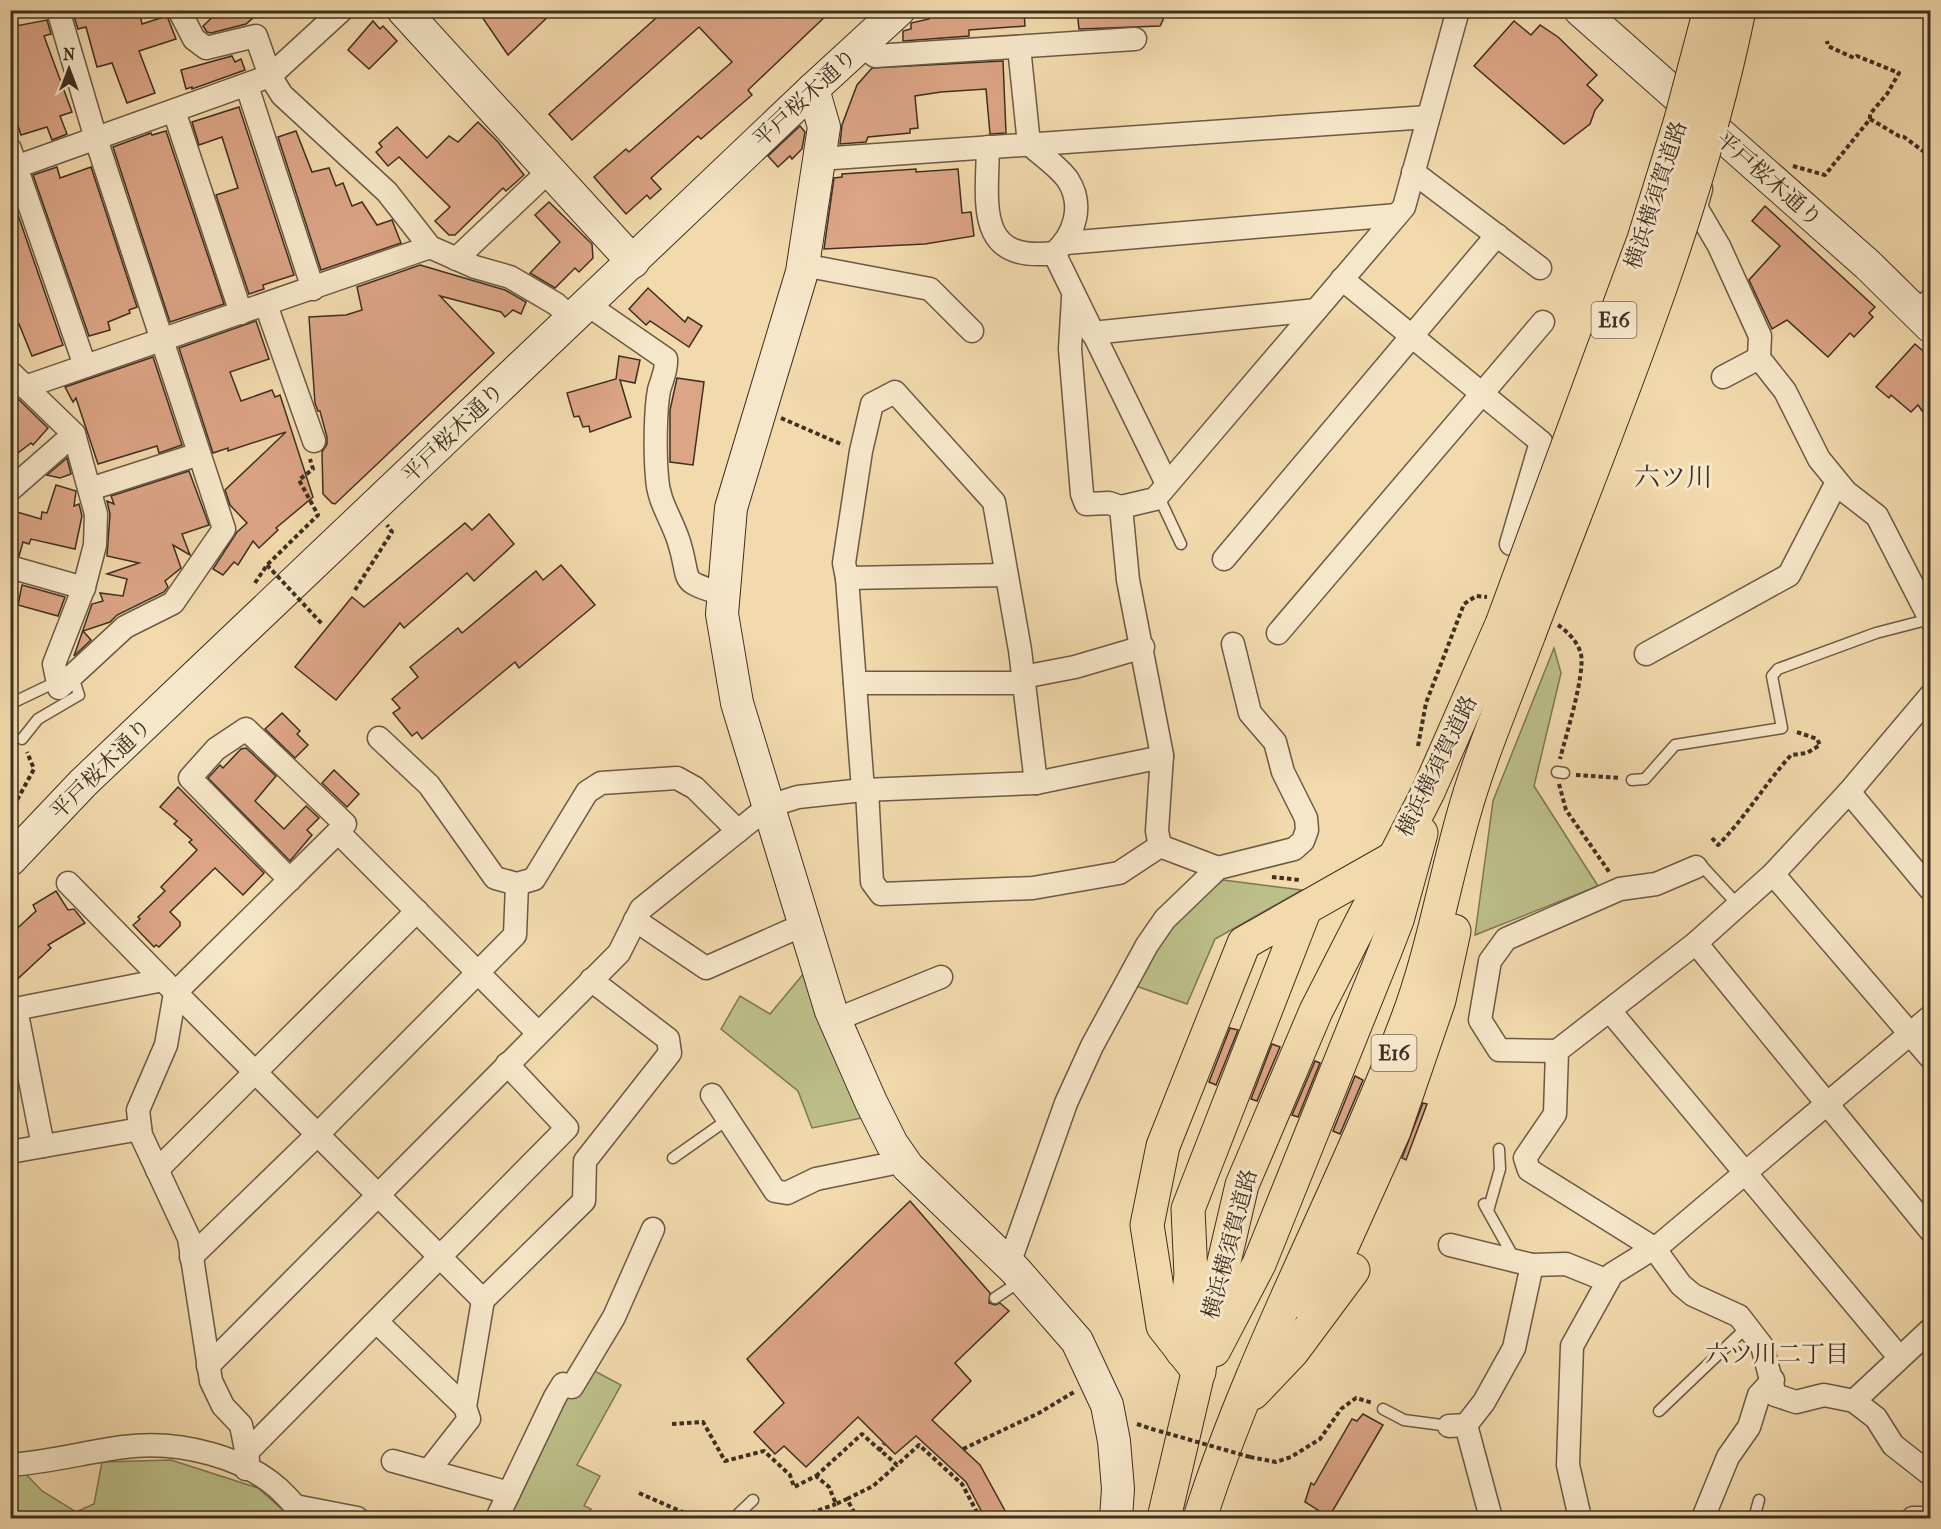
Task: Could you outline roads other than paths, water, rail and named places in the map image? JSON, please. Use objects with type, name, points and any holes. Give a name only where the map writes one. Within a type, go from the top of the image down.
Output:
[{"type":"highway","name":"横浜横須賀道路","points":[[1200,1518],[1255,1361],[1324,1217],[1407,1022],[1483,760],[1508,619],[1644,239],[1680,123],[1710,10]]},
{"type":"highway","name":"横浜横須賀道路","points":[[1164,1518],[1191,1357],[1242,1185],[1316,1011],[1337,890],[1429,758],[1508,619],[1674,249],[1708,135],[1739,10]]},
{"type":"highway","points":[[1255,1361],[1338,1255],[1394,1131],[1439,1000],[1467,871],[1469,807]]},
{"type":"highway","points":[[1301,1301],[1380,1126],[1436,969],[1469,807]]},
{"type":"highway","points":[[1400,877],[1254,1233],[1191,1357],[1163,1326],[1148,1225],[1163,1146],[1244,943],[1337,890],[1400,877]]},
{"type":"highway","points":[[1191,1357],[1259,1264],[1397,920],[1337,890]]},
{"type":"highway","points":[[1191,1357],[1188,1209],[1337,890]]},
{"type":"highway","points":[[1233,1275],[1261,1192],[1337,890]]},
{"type":"highway","points":[[1191,1357],[1173,1222],[1177,1193],[1337,890]]},
{"type":"highway","points":[[1238,1409],[1292,1352],[1362,1258],[1454,1023],[1450,949]]},
{"type":"highway","points":[[1255,1361],[1262,1311],[1385,988],[1385,951]]},
{"type":"street","points":[[14,376],[74,434],[96,514],[95,545],[84,588],[54,664],[64,678],[125,627],[173,603],[224,529],[96,139],[58,10]]},
{"type":"street","points":[[179,10],[194,39],[206,48],[256,36],[270,76],[282,95],[387,192],[430,247],[510,278],[556,304],[581,311],[666,359],[659,402],[657,477],[661,503],[679,542],[685,576],[692,585],[723,594]]},
{"type":"street","points":[[85,366],[12,162],[96,139],[270,76],[342,10]]},
{"type":"street","points":[[403,10],[633,262]]},
{"type":"street","name":"平戸桜木通り","points":[[10,860],[83,783],[899,10]]},
{"type":"street","points":[[1073,297],[1070,349],[1082,494],[1086,504],[1109,503],[1121,507],[1143,503],[1163,489],[1404,207],[1458,10]]},
{"type":"street","name":"平戸桜木通り","points":[[1580,10],[1868,265],[1924,309]]},
{"type":"street","points":[[1731,10],[1711,97],[1710,127],[1696,207],[1719,246],[1760,336],[1759,358],[1785,391],[1819,459],[1846,492],[1877,516],[1930,619]]},
{"type":"street","points":[[860,45],[875,56],[1135,39]]},
{"type":"street","points":[[1019,47],[1029,144],[1067,178],[1073,190],[1076,209],[1074,225],[1060,248],[1073,297],[1092,333],[1163,489]]},
{"type":"street","points":[[247,86],[313,289]]},
{"type":"street","points":[[813,89],[824,127],[803,265],[767,412],[731,508],[722,614],[737,703],[835,1020],[871,1102],[904,1161],[1016,1271],[1077,1341],[1107,1405],[1114,1441],[1118,1489],[1116,1518]]},
{"type":"street","points":[[174,111],[241,313]]},
{"type":"street","points":[[819,159],[1428,117]]},
{"type":"street","points":[[988,147],[989,220],[1003,246],[1016,253],[1397,215]]},
{"type":"street","points":[[456,259],[550,170]]},
{"type":"street","points":[[1413,172],[1539,268]]},
{"type":"street","points":[[1224,559],[1497,236]]},
{"type":"street","points":[[14,376],[85,366],[430,247]]},
{"type":"street","points":[[803,265],[930,289],[972,331]]},
{"type":"street","points":[[1342,279],[1541,442],[1511,544]]},
{"type":"street","points":[[266,305],[314,441]]},
{"type":"street","points":[[1092,333],[1316,310]]},
{"type":"street","points":[[1278,633],[1543,322]]},
{"type":"street","points":[[1723,377],[1759,358]]},
{"type":"street","points":[[1035,783],[1023,680],[994,502],[895,392],[872,404],[858,451],[844,563],[872,882],[881,894],[1033,888],[1119,873],[1160,846]]},
{"type":"street","points":[[10,490],[74,434]]},
{"type":"street","points":[[90,489],[199,454]]},
{"type":"street","points":[[1646,654],[1789,575],[1837,482]]},
{"type":"street","points":[[1121,507],[1128,580],[1143,647],[1162,758],[1157,831],[1160,846]]},
{"type":"street","points":[[10,567],[84,588]]},
{"type":"street","points":[[847,578],[1006,575]]},
{"type":"street","points":[[1016,1271],[1066,1103],[1092,1046],[1147,945],[1165,919],[1218,868],[1294,849],[1303,842],[1307,830],[1306,818],[1283,772],[1275,742],[1250,714],[1233,644]]},
{"type":"street","points":[[855,683],[1023,680],[1143,647]]},
{"type":"street","points":[[1696,867],[1656,884],[1620,889],[1506,939],[1491,961],[1480,1020],[1499,1050],[1557,1052],[1696,943],[1773,874],[1927,709]]},
{"type":"street","points":[[43,1146],[13,1009],[169,987],[290,880],[345,824],[246,729],[216,749],[190,778],[290,880]]},
{"type":"street","points":[[378,738],[429,785],[495,878],[517,884],[534,879],[588,792],[601,783],[677,778],[695,788],[738,831]]},
{"type":"street","points":[[208,1366],[619,953],[641,909],[769,806],[798,797],[865,790],[1035,783],[1162,758]]},
{"type":"street","points":[[1849,792],[1930,889]]},
{"type":"street","points":[[338,832],[538,1033]]},
{"type":"street","points":[[1160,846],[1218,868]]},
{"type":"street","points":[[1773,874],[1930,1057]]},
{"type":"street","points":[[68,883],[483,1300]]},
{"type":"street","points":[[191,1257],[318,1134],[515,935],[517,884]]},
{"type":"street","points":[[157,1170],[417,911]]},
{"type":"street","points":[[635,920],[706,968],[805,924]]},
{"type":"street","points":[[1696,943],[1930,1230]]},
{"type":"street","points":[[835,1020],[941,977]]},
{"type":"street","points":[[465,1407],[483,1300],[584,1201],[585,1161],[670,1053],[668,1040],[591,980]]},
{"type":"street","points":[[169,987],[166,1045],[138,1110],[140,1129],[189,1238],[211,1381],[223,1406],[241,1425],[246,1461]]},
{"type":"street","points":[[1610,1011],[1899,1357]]},
{"type":"street","points":[[1580,1518],[1568,1465],[1572,1347],[1612,1274],[1654,1248],[1930,1017]]},
{"type":"street","points":[[1557,1052],[1555,1114],[1525,1158],[1529,1170],[1654,1248],[1681,1285],[1693,1295],[1739,1316],[1762,1346],[1773,1380],[1775,1395],[1796,1402],[1824,1395],[1854,1401],[1876,1418],[1893,1445],[1930,1474]]},
{"type":"street","points":[[246,1461],[440,1256],[567,1128],[507,1064]]},
{"type":"street","points":[[712,1095],[775,1191],[787,1193],[816,1179],[904,1161]]},
{"type":"street","points":[[10,1152],[140,1129]]},
{"type":"street","points":[[497,1518],[555,1397],[564,1384],[572,1387],[614,1317],[653,1229]]},
{"type":"street","points":[[1450,1245],[1524,1263],[1566,1264],[1608,1281]]},
{"type":"street","points":[[1491,1518],[1458,1425],[1484,1402],[1514,1348],[1524,1263]]},
{"type":"street","points":[[377,1322],[465,1407],[469,1419],[429,1470]]},
{"type":"street","points":[[1854,1401],[1930,1330]]},
{"type":"street","points":[[1703,1518],[1728,1456],[1749,1427],[1759,1395],[1773,1380]]},
{"type":"street","points":[[10,1465],[55,1461],[126,1447],[159,1446],[246,1461],[299,1512],[357,1518]]},
{"type":"street","points":[[393,1461],[509,1493]]},
{"type":"street","points":[[1913,1518],[1920,1518]]},
{"type":"lane","points":[[1163,489],[1181,544]]},
{"type":"lane","points":[[1632,780],[1645,779],[1675,745],[1782,728],[1772,676],[1778,669],[1876,633],[1930,619]]},
{"type":"lane","points":[[10,705],[64,678],[79,695],[38,719],[22,739]]},
{"type":"lane","points":[[1696,867],[1702,866],[1738,905]]},
{"type":"lane","points":[[673,1158],[727,1120]]},
{"type":"lane","points":[[1499,1149],[1500,1169],[1486,1207],[1524,1263]]},
{"type":"lane","points":[[995,1298],[1016,1271]]},
{"type":"lane","points":[[1659,1411],[1747,1327]]},
{"type":"lane","points":[[1383,1409],[1404,1420],[1458,1425]]},
{"type":"lane","points":[[734,1518],[753,1500]]},
{"type":"lane","points":[[1754,1518],[1759,1500]]},
{"type":"district","name":"六ツ川","points":[[1673,477]]},
{"type":"district","name":"六ツ川二丁目","points":[[1777,1354]]}]
